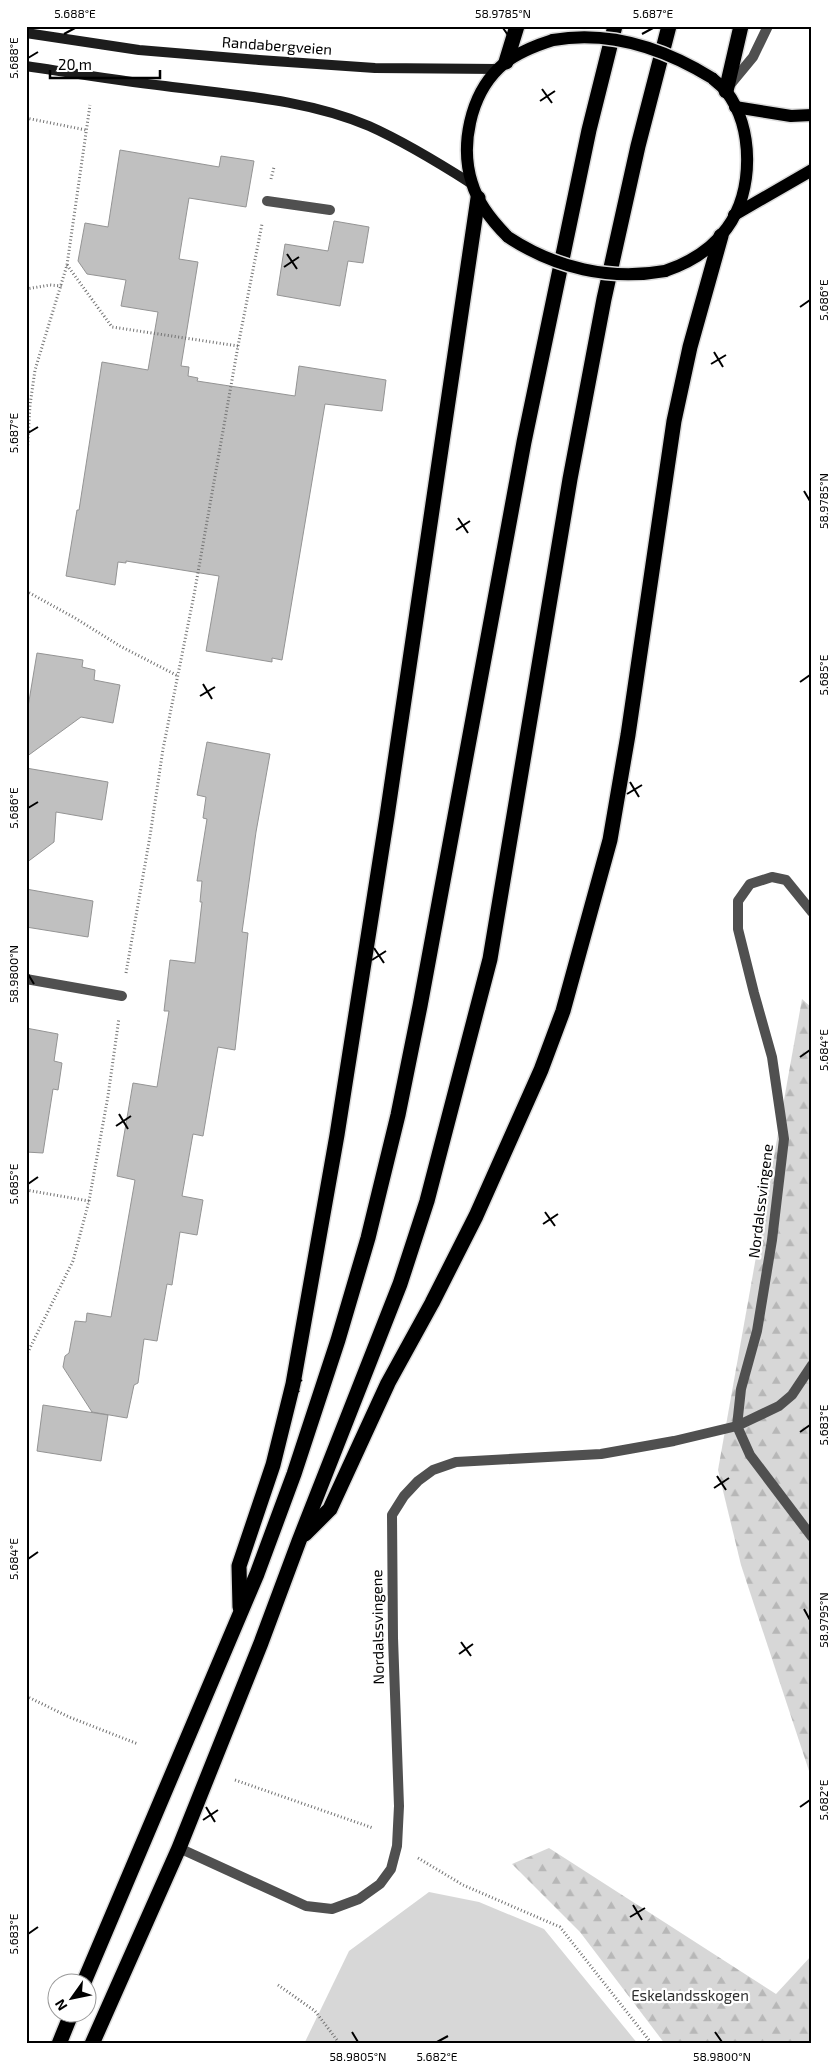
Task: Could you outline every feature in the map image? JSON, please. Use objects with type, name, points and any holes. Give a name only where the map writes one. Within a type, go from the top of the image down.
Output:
[{"type":"highway","points":[[502,65],[517,26]]},
{"type":"highway","points":[[88,1972],[240,1613],[294,1474],[338,1340],[368,1238],[398,1115],[420,1006],[524,442],[589,130],[615,26]]},
{"type":"highway","points":[[92,2044],[179,1848],[262,1643],[299,1541],[400,1284],[427,1200],[490,959],[569,489],[604,299],[638,146],[669,26]]},
{"type":"highway","points":[[726,91],[740,26]]},
{"type":"highway","points":[[240,1613],[239,1566],[273,1465],[293,1384],[337,1135],[389,806],[475,191]]},
{"type":"highway","points":[[299,1541],[330,1509],[388,1383],[432,1303],[476,1216],[541,1070],[563,1011],[610,840],[628,735],[674,421],[690,347],[721,236]]},
{"type":"highway","points":[[59,2044],[68,2022]]},
{"type":"main road","name":"Randabergveien","points":[[26,33],[139,50],[375,68],[502,65]]},
{"type":"main road","points":[[585,36],[630,43],[677,58],[712,78],[726,91],[735,107],[746,138],[748,168],[746,184],[728,227],[706,250],[692,259],[665,271],[628,276],[580,268],[541,256],[508,237],[494,224],[475,191],[468,168],[468,131],[479,97],[502,65],[524,51],[553,40],[585,36]]},
{"type":"main road","points":[[26,66],[141,84],[248,96],[328,112],[370,126],[436,161],[475,191]]},
{"type":"main road","points":[[735,107],[791,116],[812,115]]},
{"type":"main road","points":[[734,215],[812,170]]},
{"type":"street","points":[[726,91],[753,56],[768,26]]},
{"type":"street","points":[[267,201],[330,210]]},
{"type":"street","name":"Nordalssvingene","points":[[737,1426],[741,1389],[758,1331],[772,1240],[784,1139],[772,1057],[738,929],[738,901],[750,884],[772,877],[786,880],[812,912]]},
{"type":"street","points":[[26,980],[122,996]]},
{"type":"street","name":"Nordalssvingene","points":[[179,1848],[306,1906],[332,1909],[359,1899],[380,1884],[391,1869],[397,1846],[399,1806],[393,1638],[392,1515],[404,1496],[418,1481],[433,1470],[456,1462],[601,1454],[674,1441],[737,1426],[779,1406],[792,1395],[812,1365]]},
{"type":"street","points":[[737,1426],[750,1454],[812,1537]]},
{"type":"path","points":[[26,473],[30,405],[35,370],[67,265],[90,105]]},
{"type":"path","points":[[26,118],[86,130]]},
{"type":"path","points":[[26,1356],[73,1261],[90,1201],[163,749],[226,423],[238,346],[274,167]]},
{"type":"path","points":[[67,265],[112,327],[238,346]]},
{"type":"path","points":[[26,289],[50,285],[62,286]]},
{"type":"path","points":[[26,591],[120,646],[178,676]]},
{"type":"path","points":[[26,1190],[90,1201]]},
{"type":"path","points":[[26,1696],[69,1717],[138,1744]]},
{"type":"path","points":[[232,1779],[369,1826],[397,1846],[463,1885],[560,1927],[652,2044]]},
{"type":"path","points":[[278,1985],[315,2011],[340,2044]]},
{"type":"green space","points":[[802,999],[812,1008],[812,1780],[741,1565],[718,1470]]},
{"type":"green space","name":"Eskelandsskogen","points":[[549,1848],[776,1994],[812,1955],[812,2044],[665,2044],[580,1932],[512,1864]]},
{"type":"green space","points":[[429,1892],[479,1902],[544,1929],[638,2044],[304,2044],[349,1951]]},
{"type":"building","points":[[120,150],[219,167],[221,156],[254,161],[246,207],[189,198],[179,259],[198,262],[181,366],[189,367],[188,376],[198,378],[197,381],[295,396],[299,366],[386,380],[382,411],[325,404],[282,660],[272,658],[272,662],[206,651],[219,576],[126,561],[126,563],[118,562],[115,585],[66,576],[77,510],[79,510],[102,362],[148,370],[158,312],[121,306],[126,280],[87,274],[78,261],[85,223],[108,227]]},
{"type":"building","points":[[334,221],[369,227],[363,263],[348,261],[340,306],[277,295],[285,244],[328,251]]},
{"type":"building","points":[[37,653],[83,660],[82,667],[95,670],[94,680],[120,685],[113,723],[81,717],[26,757],[26,719]]},
{"type":"building","points":[[207,742],[270,754],[256,832],[242,932],[248,933],[235,1050],[218,1047],[203,1136],[193,1134],[182,1196],[203,1200],[197,1235],[180,1232],[172,1285],[167,1284],[157,1341],[144,1339],[138,1383],[134,1385],[127,1418],[92,1412],[63,1367],[65,1356],[69,1353],[75,1321],[86,1322],[87,1313],[111,1317],[135,1180],[117,1176],[133,1083],[157,1087],[169,1011],[164,1011],[170,960],[195,963],[202,902],[200,902],[202,881],[197,881],[207,819],[203,818],[206,797],[197,795]]},
{"type":"building","points":[[26,768],[108,782],[102,820],[56,812],[54,842],[26,863]]},
{"type":"building","points":[[26,889],[93,901],[88,937],[26,927]]},
{"type":"building","points":[[26,1028],[58,1034],[54,1061],[62,1063],[58,1090],[53,1089],[43,1153],[26,1152]]},
{"type":"building","points":[[43,1405],[108,1415],[101,1461],[37,1451]]}]
